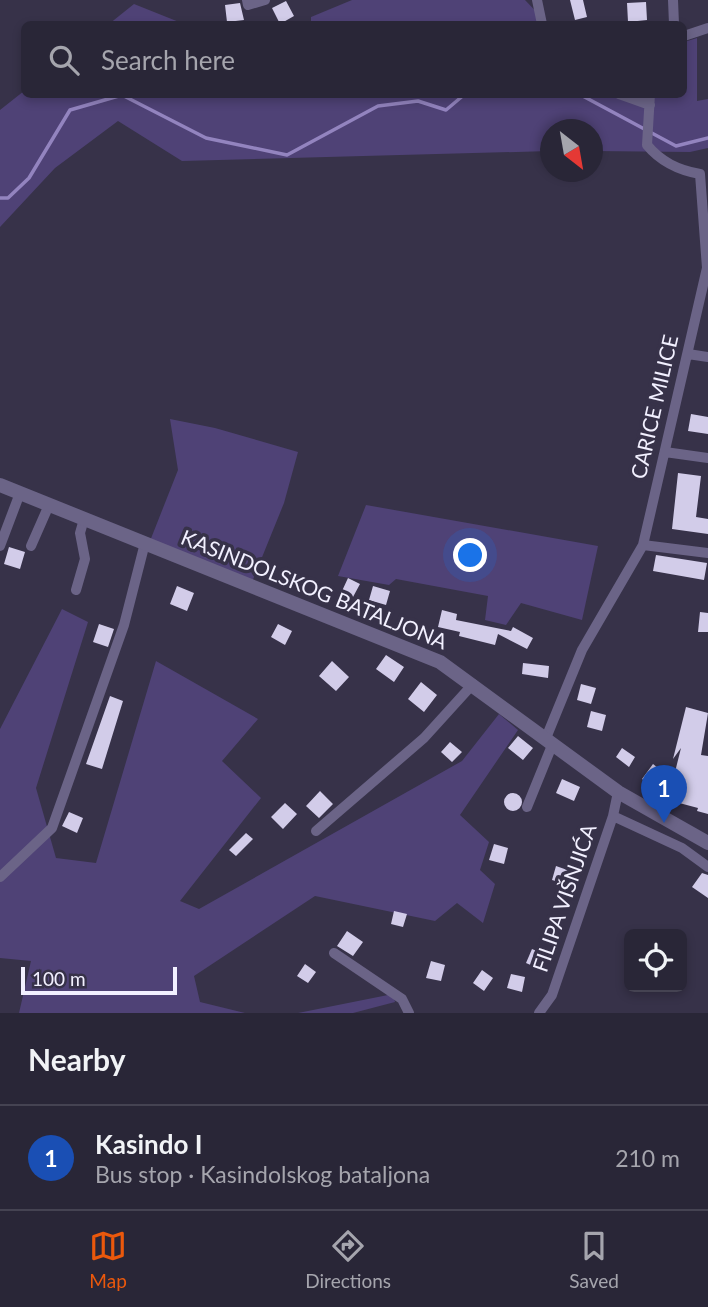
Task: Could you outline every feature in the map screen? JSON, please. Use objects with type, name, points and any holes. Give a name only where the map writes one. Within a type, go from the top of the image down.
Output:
[{"type":"street","points":[[247,0],[248,5],[265,0]]},
{"type":"street","points":[[537,0],[541,21]]},
{"type":"street","points":[[673,0],[674,21]]},
{"type":"street","points":[[687,35],[708,28]]},
{"type":"street","name":"CARICE MILICE","points":[[527,807],[582,650],[643,545],[707,268],[704,175],[682,171],[648,145],[650,100]]},
{"type":"street","points":[[688,354],[708,357]]},
{"type":"street","points":[[665,452],[708,458]]},
{"type":"street","name":"KASINDOLSKOG BATALJONA","points":[[0,485],[440,662],[618,792],[708,843]]},
{"type":"street","points":[[0,546],[20,493]]},
{"type":"street","points":[[31,546],[49,505]]},
{"type":"street","points":[[76,590],[85,559],[80,533],[84,519]]},
{"type":"street","points":[[0,877],[52,828],[124,625],[145,543]]},
{"type":"street","points":[[643,545],[708,553]]},
{"type":"street","points":[[316,831],[425,738],[472,684]]},
{"type":"street","name":"FILIPA VIŠNJIĆA","points":[[539,1013],[552,995],[613,816],[618,792]]},
{"type":"street","points":[[613,816],[682,848],[708,867]]},
{"type":"street","points":[[334,953],[402,999],[409,1013]]},
{"type":"shaded area","points":[[352,0],[525,0],[545,21],[311,21],[311,17]]},
{"type":"shaded area","points":[[134,4],[176,21],[113,21]]},
{"type":"shaded area","points":[[697,38],[697,101],[708,99],[708,148],[690,152],[603,151],[603,119],[540,119],[540,151],[182,161],[118,121],[55,168],[0,227],[0,110],[21,93],[21,98],[687,98],[687,41]]},
{"type":"shaded area","points":[[170,419],[215,428],[298,452],[284,503],[252,582],[150,541],[178,470]]},
{"type":"shaded area","points":[[366,505],[598,546],[582,620],[521,603],[506,625],[485,620],[488,596],[396,579],[389,585],[338,576]]},
{"type":"shaded area","points":[[62,609],[88,622],[36,788],[56,858],[96,863],[156,661],[258,719],[222,761],[261,798],[180,901],[199,909],[462,761],[499,714],[518,730],[460,815],[489,842],[480,870],[495,884],[483,923],[457,903],[435,921],[315,896],[194,976],[200,1002],[245,1013],[19,1013],[31,961],[0,958],[0,729]]},
{"type":"shaded area","points":[[393,994],[395,1002],[353,1013],[298,1013]]},
{"type":"building","points":[[570,0],[583,0],[587,17],[575,20]]},
{"type":"building","points":[[286,1],[294,16],[278,21],[272,8]]},
{"type":"building","points":[[646,2],[647,20],[628,21],[627,3]]},
{"type":"building","points":[[240,3],[244,20],[227,21],[225,5]]},
{"type":"building","points":[[691,414],[708,417],[708,434],[688,431]]},
{"type":"building","points":[[678,473],[701,476],[696,517],[708,519],[708,534],[672,529]]},
{"type":"building","points":[[9,547],[25,552],[20,569],[4,564]]},
{"type":"building","points":[[656,555],[707,563],[704,580],[653,571]]},
{"type":"building","points":[[348,578],[360,584],[353,597],[342,591]]},
{"type":"building","points":[[177,586],[194,593],[187,611],[170,604]]},
{"type":"building","points":[[373,586],[390,591],[386,605],[369,600]]},
{"type":"building","points":[[442,610],[457,614],[456,620],[511,631],[513,627],[533,638],[527,649],[498,634],[495,645],[459,636],[460,632],[438,627]]},
{"type":"building","points":[[700,612],[708,613],[708,632],[698,632]]},
{"type":"building","points":[[99,624],[114,629],[108,647],[93,642]]},
{"type":"building","points":[[278,624],[292,631],[285,645],[271,637]]},
{"type":"building","points":[[386,655],[404,667],[394,682],[376,669]]},
{"type":"building","points":[[332,661],[349,677],[336,691],[319,676]]},
{"type":"building","points":[[523,663],[549,666],[548,678],[522,674]]},
{"type":"building","points":[[421,682],[437,695],[424,712],[408,699]]},
{"type":"building","points":[[581,684],[596,688],[591,704],[577,700]]},
{"type":"building","points":[[110,696],[123,701],[102,769],[86,764]]},
{"type":"building","points":[[686,707],[708,713],[701,755],[708,756],[708,814],[697,811],[698,808],[668,800],[681,748],[673,759]]},
{"type":"building","points":[[591,711],[606,715],[602,731],[587,727]]},
{"type":"building","points":[[518,736],[533,748],[523,760],[508,748]]},
{"type":"building","points":[[450,742],[462,752],[452,762],[441,752]]},
{"type":"building","points":[[622,748],[635,757],[629,767],[616,757]]},
{"type":"building","points":[[653,764],[663,772],[652,786],[642,779]]},
{"type":"building","points":[[562,779],[580,787],[574,801],[556,793]]},
{"type":"building","points":[[320,791],[333,804],[319,818],[306,806]]},
{"type":"building","points":[[513,793],[519,796],[522,802],[519,808],[513,811],[507,808],[504,802],[507,796]]},
{"type":"building","points":[[285,803],[297,814],[283,829],[271,817]]},
{"type":"building","points":[[69,812],[83,818],[77,833],[62,826]]},
{"type":"building","points":[[246,833],[253,839],[236,856],[229,850]]},
{"type":"building","points":[[494,844],[508,848],[504,864],[489,860]]},
{"type":"building","points":[[556,866],[573,872],[569,885],[552,880]]},
{"type":"building","points":[[702,873],[708,875],[708,898],[692,887]]},
{"type":"building","points":[[394,911],[407,914],[403,927],[391,924]]},
{"type":"building","points":[[347,931],[363,942],[353,956],[337,946]]},
{"type":"building","points":[[532,949],[548,956],[542,970],[526,963]]},
{"type":"building","points":[[431,961],[445,965],[441,981],[426,978]]},
{"type":"building","points":[[305,964],[316,972],[308,983],[297,976]]},
{"type":"building","points":[[482,970],[493,978],[484,991],[473,983]]},
{"type":"building","points":[[511,974],[525,977],[522,992],[507,988]]},
{"type":"waterway","points":[[0,198],[8,198],[29,178],[70,110],[112,98]]},
{"type":"waterway","points":[[128,98],[206,138],[287,155],[378,106],[418,101],[446,110],[460,98]]},
{"type":"waterway","points":[[586,98],[676,146],[708,138]]},
{"type":"place","name":"Kasindo I","points":[[664,823]]}]
